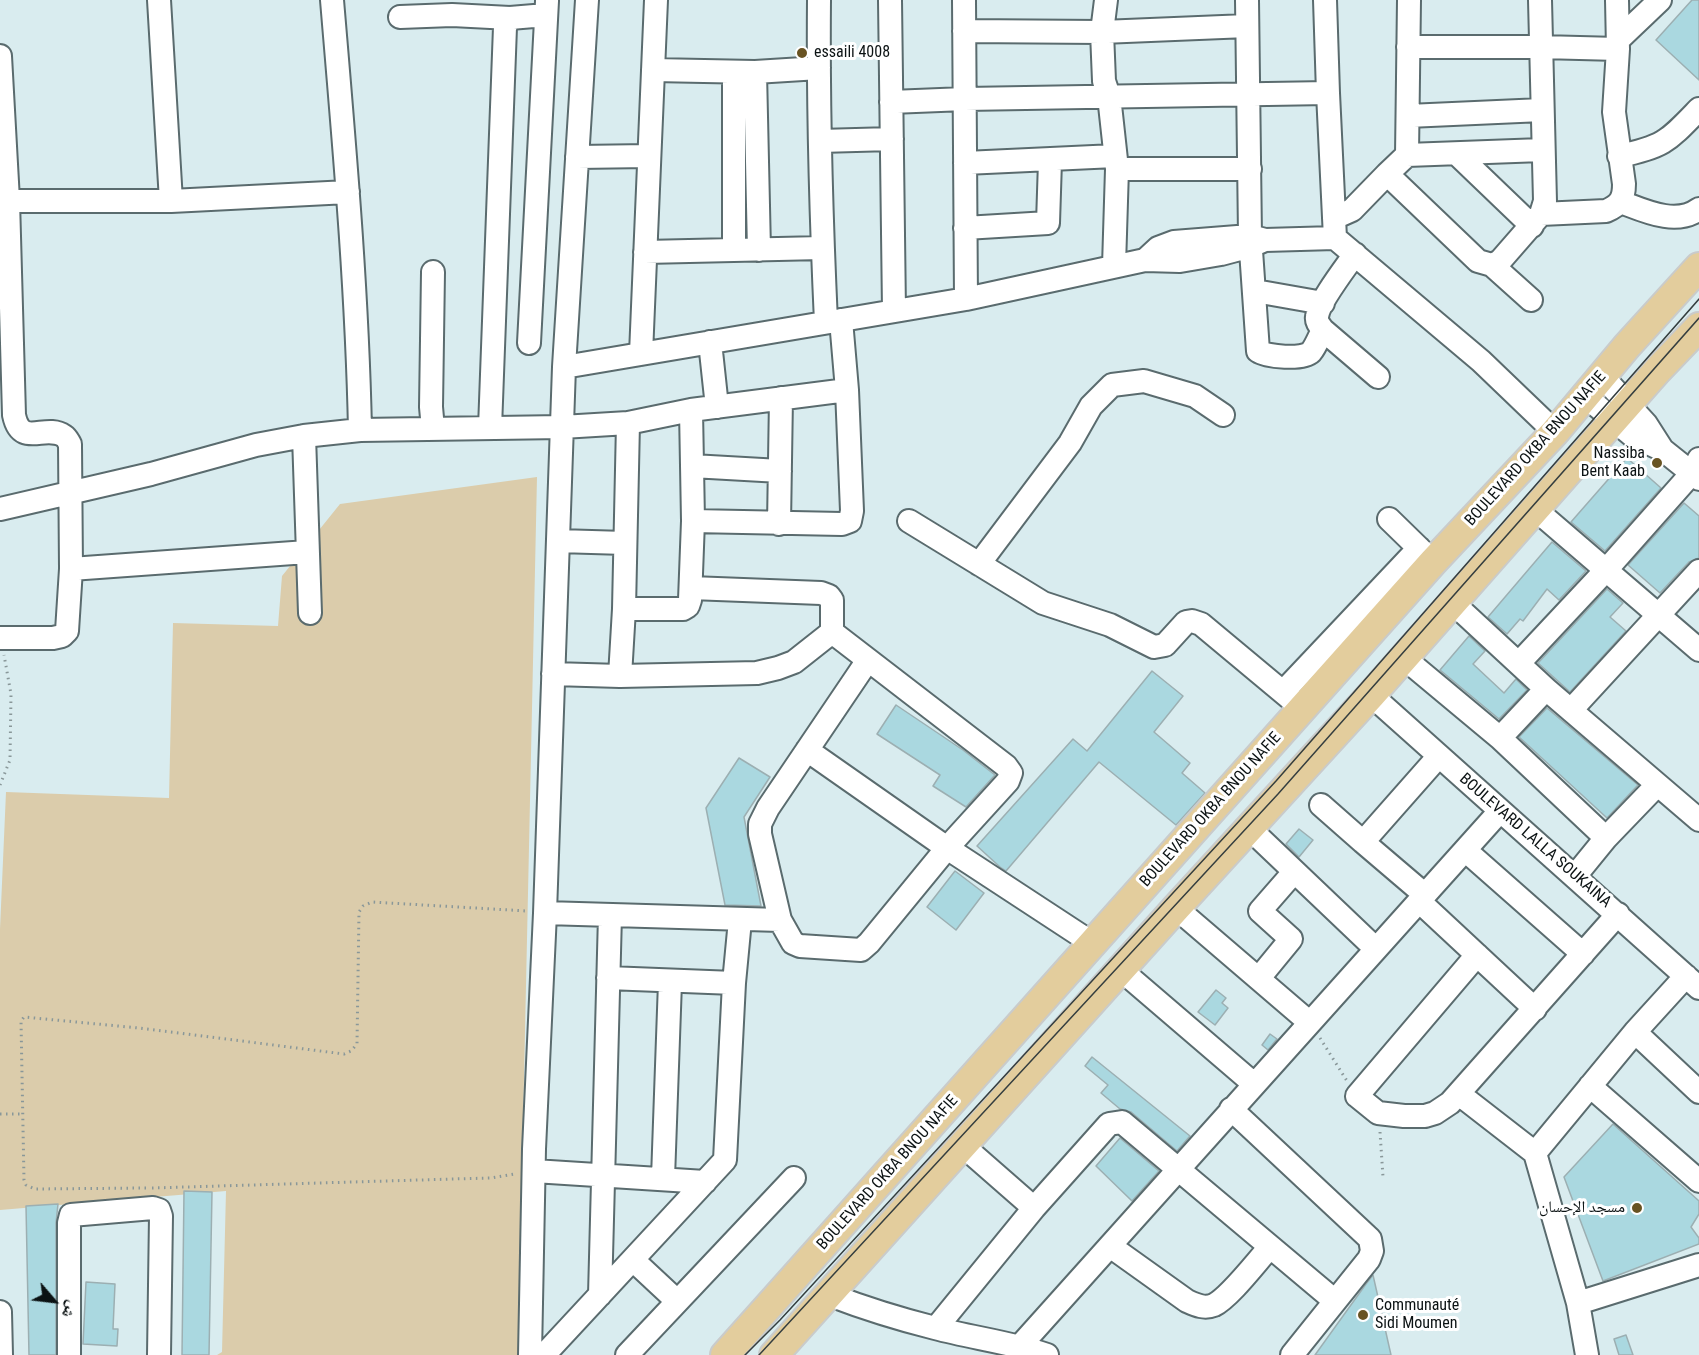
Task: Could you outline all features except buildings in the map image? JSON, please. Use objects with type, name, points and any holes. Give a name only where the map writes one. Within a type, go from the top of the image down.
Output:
[{"type":"main road","name":"BOULEVARD OKBA BNOU NAFIE","points":[[725,1355],[1092,943],[1293,700],[1426,555],[1554,432],[1627,346],[1699,267]]},
{"type":"main road","points":[[774,1355],[1176,908],[1371,696],[1657,371],[1699,327]]},
{"type":"street","points":[[159,0],[171,201]]},
{"type":"street","points":[[530,1355],[534,1171],[564,367],[587,0]]},
{"type":"street","points":[[641,354],[656,0]]},
{"type":"street","points":[[693,521],[842,525],[850,521],[852,512],[847,390],[822,248],[819,0]]},
{"type":"street","points":[[890,0],[894,310]]},
{"type":"street","points":[[964,0],[966,299]]},
{"type":"street","points":[[1106,0],[1102,32],[1104,81],[1109,96],[1116,163],[1114,266]]},
{"type":"street","points":[[1247,0],[1250,169],[1255,241],[1258,351],[1264,355],[1303,357],[1310,353],[1323,330]]},
{"type":"street","points":[[1325,0],[1335,228],[1355,254],[1481,361],[1554,432]]},
{"type":"street","points":[[1407,155],[1409,0]]},
{"type":"street","points":[[1492,265],[1500,261],[1536,220],[1545,201],[1540,0]]},
{"type":"street","points":[[1458,155],[1536,220],[1606,211],[1622,202],[1624,184],[1614,112],[1618,45],[1617,0]]},
{"type":"street","points":[[1408,47],[1618,45],[1660,0]]},
{"type":"street","points":[[334,1],[358,334],[360,430]]},
{"type":"street","points":[[400,17],[452,15],[510,18],[547,7],[529,343]]},
{"type":"street","points":[[490,428],[506,27],[510,18]]},
{"type":"street","points":[[964,30],[1102,32],[1247,26]]},
{"type":"street","points":[[0,56],[14,415],[16,425],[20,430],[28,433],[64,435],[70,444],[71,569],[67,631],[62,636],[0,638],[0,629]]},
{"type":"street","points":[[653,70],[744,72],[819,68]]},
{"type":"street","points":[[744,72],[759,250]]},
{"type":"street","points":[[734,250],[744,72]]},
{"type":"street","points":[[891,102],[1328,93]]},
{"type":"street","points":[[1619,156],[1649,150],[1663,143],[1699,109]]},
{"type":"street","points":[[1408,116],[1542,110]]},
{"type":"street","points":[[820,141],[892,140]]},
{"type":"street","points":[[564,367],[966,299],[1145,260],[1158,248],[1174,242],[1255,241],[1335,228],[1407,155],[1458,155],[1542,150]]},
{"type":"street","points":[[577,157],[649,156]]},
{"type":"street","points":[[965,163],[1050,160],[1250,169]]},
{"type":"street","points":[[965,228],[1048,223],[1050,160]]},
{"type":"street","points":[[1387,174],[1479,261],[1492,265],[1531,300]]},
{"type":"street","points":[[4,200],[171,201],[348,192]]},
{"type":"street","points":[[1622,202],[1652,214],[1673,217],[1692,214],[1699,209]]},
{"type":"street","points":[[645,252],[822,248]]},
{"type":"street","points":[[1355,254],[1323,303],[1317,316],[1317,322],[1323,330],[1378,377]]},
{"type":"street","points":[[433,272],[431,407],[433,429]]},
{"type":"street","points":[[1255,291],[1323,303]]},
{"type":"street","points":[[710,342],[717,407]]},
{"type":"street","points":[[979,564],[1070,443],[1091,406],[1112,385],[1144,381],[1195,396],[1223,415]]},
{"type":"street","points":[[1519,663],[1697,470],[1663,450],[1646,424],[1622,412],[1594,386]]},
{"type":"street","points":[[0,509],[304,435],[360,430],[562,427],[627,423],[691,410],[847,390]]},
{"type":"street","points":[[779,524],[781,398]]},
{"type":"street","points":[[624,609],[683,609],[688,606],[691,588],[693,521],[691,410]]},
{"type":"street","points":[[620,675],[624,609],[627,423]]},
{"type":"street","points":[[304,435],[310,613]]},
{"type":"street","points":[[692,466],[780,471]]},
{"type":"street","points":[[1536,510],[1699,650]]},
{"type":"street","points":[[1389,519],[1426,555]]},
{"type":"street","points":[[909,521],[1043,603],[1110,625],[1155,647],[1165,645],[1186,622],[1201,624],[1293,700]]},
{"type":"street","points":[[558,541],[625,543]]},
{"type":"street","points":[[71,569],[307,552]]},
{"type":"street","points":[[1572,710],[1699,571]]},
{"type":"street","points":[[691,588],[821,593],[832,600],[832,632]]},
{"type":"street","points":[[1453,603],[1546,689],[1699,820]]},
{"type":"street","points":[[553,674],[757,673],[794,662],[832,632]]},
{"type":"street","points":[[832,632],[1006,766],[1011,772],[1008,781],[947,848],[861,950],[800,946],[793,943],[780,921],[760,834],[760,824],[768,808],[868,660]]},
{"type":"street","points":[[1404,658],[1500,738],[1606,838]]},
{"type":"street","points":[[1500,738],[1546,689]]},
{"type":"street","name":"BOULEVARD LALLA SOUKAINA","points":[[1371,696],[1692,982]]},
{"type":"street","points":[[807,750],[947,848],[1092,943]]},
{"type":"street","points":[[1363,842],[1438,757]]},
{"type":"street","points":[[1575,876],[1606,838],[1657,785]]},
{"type":"street","points":[[1321,805],[1363,842],[1535,1009]]},
{"type":"street","points":[[1021,1350],[1230,1109],[1500,811]]},
{"type":"street","points":[[1250,829],[1376,949]]},
{"type":"street","points":[[1465,850],[1583,954]]},
{"type":"street","points":[[1259,978],[1291,939],[1260,911],[1294,872]]},
{"type":"street","points":[[1176,908],[1309,1022]]},
{"type":"street","points":[[545,912],[780,921]]},
{"type":"street","points":[[1478,955],[1357,1096],[1378,1113],[1425,1116],[1443,1109],[1459,1094],[1618,914]]},
{"type":"street","points":[[600,1295],[610,915]]},
{"type":"street","points":[[544,1355],[721,1166],[726,1154],[734,984],[740,920]]},
{"type":"street","points":[[1121,969],[1254,1084]]},
{"type":"street","points":[[608,978],[734,984]]},
{"type":"street","points":[[663,1178],[670,982]]},
{"type":"street","points":[[1535,1153],[1635,1032],[1692,982]]},
{"type":"street","points":[[1635,1032],[1699,1092]]},
{"type":"street","points":[[1590,1086],[1699,1181]]},
{"type":"street","points":[[1459,1094],[1535,1153],[1578,1303],[1587,1355]]},
{"type":"street","points":[[1230,1109],[1370,1239],[1372,1251],[1369,1259],[1292,1355]]},
{"type":"street","points":[[936,1328],[1034,1208],[1113,1122],[1122,1122],[1335,1301]]},
{"type":"street","points":[[962,1145],[1034,1208]]},
{"type":"street","points":[[534,1171],[705,1182]]},
{"type":"street","points":[[627,1355],[794,1178]]},
{"type":"street","points":[[69,1355],[69,1223],[72,1215],[153,1208],[159,1210],[161,1216],[159,1355]]},
{"type":"street","points":[[1110,1246],[1187,1301],[1201,1307],[1214,1305],[1224,1297],[1270,1247]]},
{"type":"street","points":[[633,1260],[677,1301]]},
{"type":"street","points":[[1578,1303],[1699,1265]]},
{"type":"street","points":[[830,1295],[872,1311],[1047,1355]]},
{"type":"street","points":[[0,1312],[1,1355]]},
{"type":"path","points":[[0,638],[11,694],[10,760],[0,785]]},
{"type":"path","points":[[534,1171],[491,1178],[110,1189],[29,1188],[24,1180],[21,1021],[24,1017],[138,1028],[344,1054],[351,1051],[357,1044],[359,912],[363,906],[372,902],[545,912]]},
{"type":"path","points":[[1309,1022],[1357,1096]]},
{"type":"path","points":[[1378,1113],[1383,1177]]},
{"type":"path","points":[[0,1114],[23,1114]]},
{"type":"shaded area","points":[[537,477],[518,1355],[217,1355],[222,1352],[226,1191],[0,1210],[0,929],[6,792],[169,798],[173,623],[278,626],[282,576],[340,504]]},
{"type":"tram line","points":[[745,1355],[780,1320],[1276,781],[1699,299]]},
{"type":"tram line","points":[[759,1355],[1278,794],[1699,318]]},
{"type":"place","name":"essaili 4008","points":[[802,53]]},
{"type":"place","name":"Nassiba Bent Kaab","points":[[1657,463]]},
{"type":"place","name":"مسجد الإحسان","points":[[1637,1208]]},
{"type":"place","name":"Communauté Sidi Moumen","points":[[1363,1315]]}]
